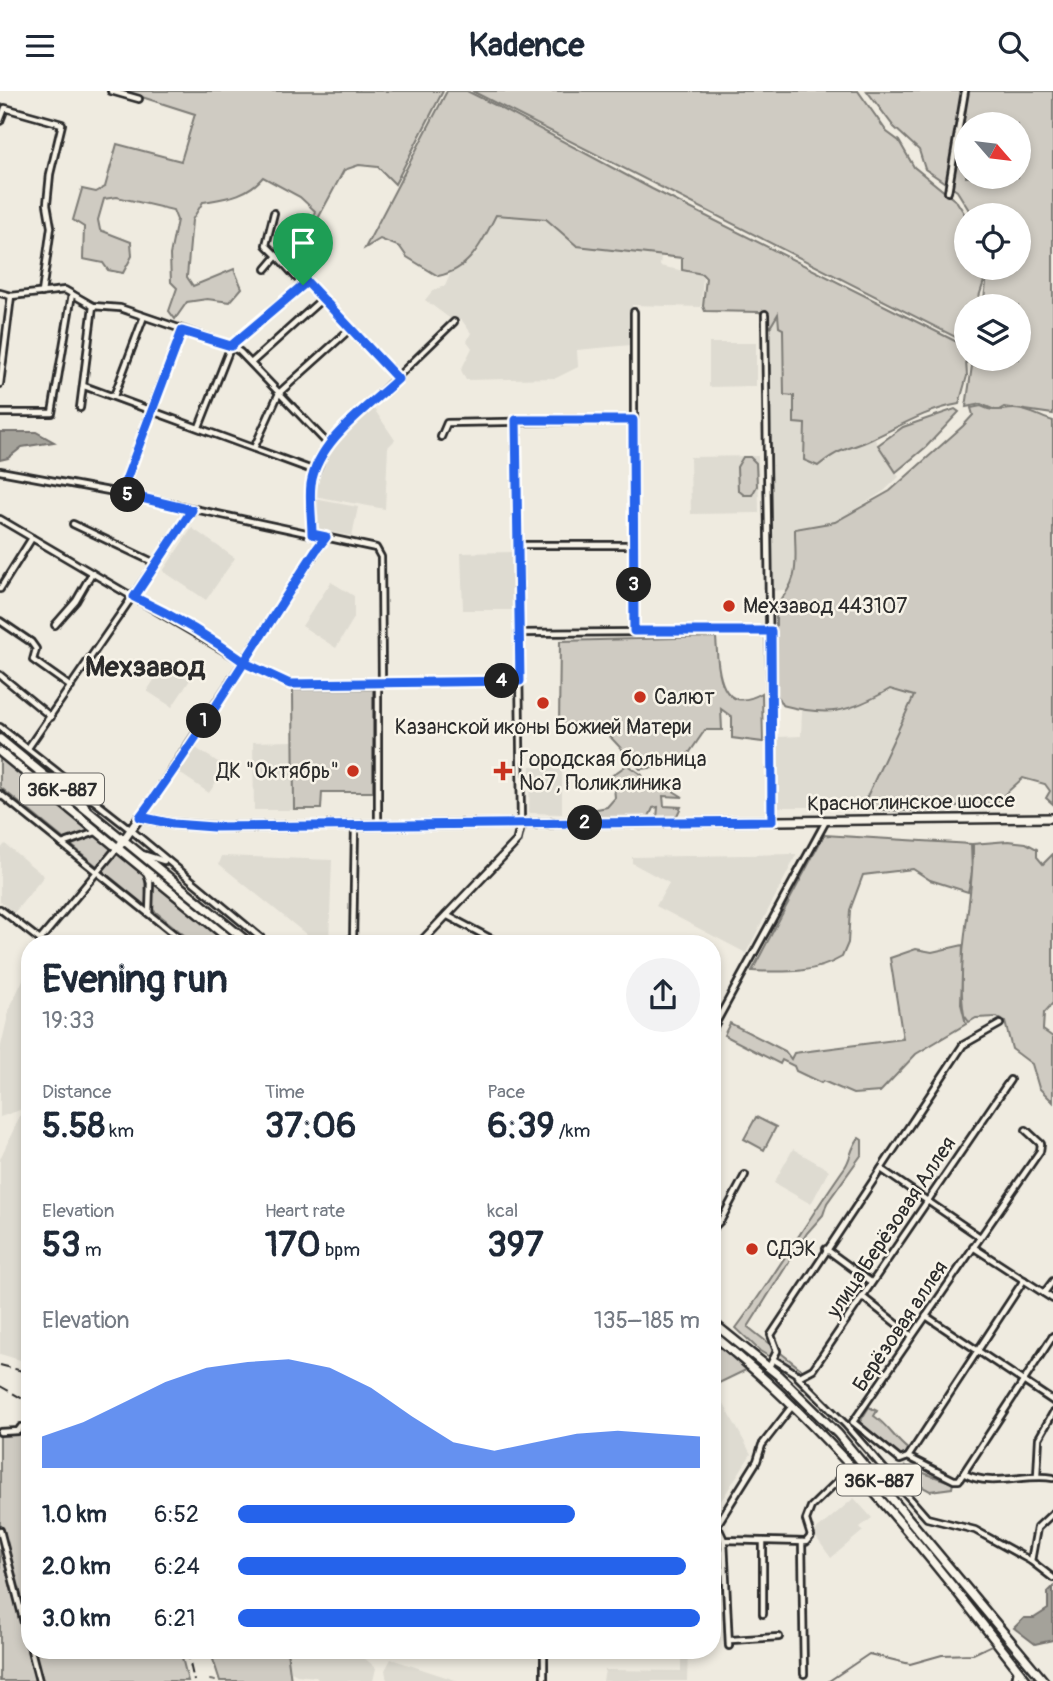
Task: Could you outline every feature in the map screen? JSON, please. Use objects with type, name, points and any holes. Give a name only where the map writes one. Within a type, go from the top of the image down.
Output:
[{"type":"main road","name":"36К-887","points":[[0,739],[239,935]]},
{"type":"main road","name":"36К-887","points":[[0,751],[224,935]]},
{"type":"main road","name":"Красноглинское шоссе","points":[[140,817],[189,826],[355,827],[1053,818]]},
{"type":"main road","points":[[118,848],[140,817]]},
{"type":"main road","name":"36К-887","points":[[721,1329],[778,1375],[838,1434],[1044,1681]]},
{"type":"main road","name":"36К-887","points":[[721,1341],[794,1404],[852,1467],[1017,1669]]},
{"type":"main road","points":[[756,1369],[765,1364]]},
{"type":"main road","points":[[771,1383],[778,1375]]},
{"type":"main road","points":[[1017,1669],[1027,1681]]},
{"type":"street","points":[[111,91],[139,99]]},
{"type":"street","points":[[948,192],[965,91]]},
{"type":"street","points":[[0,121],[5,108],[62,124],[50,174],[47,204],[51,227],[42,293]]},
{"type":"street","points":[[274,213],[266,245],[398,379]]},
{"type":"street","points":[[266,269],[277,256]]},
{"type":"street","points":[[200,427],[231,346],[305,284]]},
{"type":"street","points":[[0,293],[11,296],[65,290],[93,306],[120,308],[143,319],[231,346],[251,363],[328,444]]},
{"type":"street","points":[[0,412],[52,413],[72,294]]},
{"type":"street","points":[[0,384],[11,296]]},
{"type":"street","points":[[251,363],[322,299]]},
{"type":"street","points":[[80,408],[93,306]]},
{"type":"street","points":[[634,312],[634,631]]},
{"type":"street","points":[[765,314],[772,821]]},
{"type":"street","points":[[114,396],[143,319]]},
{"type":"street","points":[[312,534],[311,482],[328,444],[454,322]]},
{"type":"street","points":[[254,448],[279,393],[349,330]]},
{"type":"street","points":[[121,493],[182,331]]},
{"type":"street","points":[[84,386],[315,471]]},
{"type":"street","points":[[427,935],[516,841],[521,824],[516,420]]},
{"type":"street","points":[[441,437],[447,423],[633,420]]},
{"type":"street","points":[[0,471],[121,493],[376,548],[381,557],[378,826]]},
{"type":"street","points":[[28,748],[192,510]]},
{"type":"street","points":[[0,519],[244,662],[290,684],[520,681]]},
{"type":"street","points":[[73,524],[157,564]]},
{"type":"street","points":[[140,817],[326,537]]},
{"type":"street","points":[[0,589],[32,538]]},
{"type":"street","points":[[518,545],[634,545]]},
{"type":"street","points":[[55,625],[76,601],[92,573]]},
{"type":"street","points":[[0,621],[31,642],[36,649],[33,660],[71,687]]},
{"type":"street","points":[[518,633],[771,631]]},
{"type":"street","points":[[0,675],[51,717]]},
{"type":"street","points":[[0,727],[131,829],[257,935]]},
{"type":"street","points":[[74,786],[88,810]]},
{"type":"street","points":[[0,795],[175,935]]},
{"type":"street","points":[[721,1013],[825,821]]},
{"type":"street","points":[[353,935],[355,827]]},
{"type":"street","points":[[61,844],[70,843],[86,833],[98,832]]},
{"type":"street","points":[[44,935],[118,848]]},
{"type":"street","points":[[141,853],[168,862]]},
{"type":"street","points":[[147,873],[150,883],[150,914]]},
{"type":"street","points":[[0,909],[34,935]]},
{"type":"street","points":[[446,915],[484,935]]},
{"type":"street","points":[[765,1364],[773,1359],[777,1351],[771,1335],[963,1045],[1000,1024]]},
{"type":"street","name":"улица Берёзовая Аллея","points":[[791,1370],[800,1376],[808,1374],[864,1298],[871,1282],[1010,1080]]},
{"type":"street","name":"Берёзовая аллея","points":[[853,1422],[1041,1148],[1039,1142],[1026,1130]]},
{"type":"street","points":[[880,1169],[979,1237]]},
{"type":"street","points":[[721,1220],[745,1175]]},
{"type":"street","points":[[973,1247],[1053,1299]]},
{"type":"street","points":[[826,1249],[871,1282]]},
{"type":"street","points":[[846,1425],[853,1422],[900,1460],[908,1457],[1024,1280]]},
{"type":"street","points":[[1044,1293],[1053,1281]]},
{"type":"street","points":[[864,1298],[912,1336]]},
{"type":"street","points":[[926,1316],[1053,1401]]},
{"type":"street","points":[[908,1457],[954,1480],[965,1474],[1053,1336]]},
{"type":"street","points":[[773,1359],[791,1370],[846,1425],[927,1518],[975,1530],[1031,1561],[1053,1578]]},
{"type":"street","points":[[721,1519],[757,1461],[762,1445],[794,1404]]},
{"type":"street","points":[[1037,1476],[1039,1438],[1053,1413]]},
{"type":"street","points":[[0,1432],[18,1431],[20,1427]]},
{"type":"street","points":[[724,1540],[804,1542],[811,1536],[807,1516],[814,1501],[852,1467]]},
{"type":"street","points":[[965,1474],[982,1480],[1037,1476],[1053,1478]]},
{"type":"street","points":[[1031,1561],[1037,1528],[1053,1513]]},
{"type":"street","points":[[0,1530],[21,1613]]},
{"type":"street","points":[[721,1534],[724,1540],[726,1622],[730,1643],[779,1637]]},
{"type":"street","points":[[763,1541],[763,1614]]},
{"type":"street","points":[[804,1542],[804,1674]]},
{"type":"street","points":[[33,1659],[38,1681]]},
{"type":"street","points":[[544,1659],[544,1681]]},
{"type":"street","points":[[1015,1681],[1017,1669]]},
{"type":"shaded area","points":[[123,91],[443,91],[395,184],[378,167],[359,165],[344,170],[314,226],[318,237],[313,241],[309,230],[315,211],[300,197],[263,177],[243,192],[203,202],[192,220],[187,277],[193,286],[234,269],[242,288],[230,302],[207,299],[187,302],[175,319],[169,311],[177,288],[171,282],[170,255],[177,220],[173,210],[117,197],[104,199],[98,220],[100,230],[131,242],[132,256],[123,273],[108,270],[103,263],[83,259],[84,227],[73,220],[82,189],[96,192],[105,187],[117,144],[181,161],[195,114]]},
{"type":"shaded area","points":[[447,91],[467,91],[652,189],[954,340],[954,371],[967,371],[967,376],[959,404],[936,410],[838,452],[818,466],[804,460],[805,424],[794,423],[794,396],[784,395],[783,329],[779,327],[778,314],[769,329],[760,312],[705,311],[703,306],[706,278],[702,274],[682,270],[682,258],[577,246],[546,219],[496,215],[467,261],[459,268],[438,276],[407,257],[400,247],[380,239],[365,248]]},
{"type":"shaded area","points":[[472,91],[858,91],[887,132],[899,141],[914,167],[958,203],[954,203],[954,280],[984,281],[980,294],[954,294],[954,336]]},
{"type":"shaded area","points":[[867,91],[1053,91],[1053,414],[1004,407],[997,411],[981,404],[966,407],[971,371],[1031,371],[1031,294],[985,294],[986,280],[1031,280],[1031,203],[964,203],[954,189],[1031,189],[1031,112],[954,112],[954,189],[925,169],[919,150],[894,127]]},
{"type":"shaded area","points":[[496,215],[546,219],[577,246],[661,255],[660,266],[703,275],[701,307],[632,305],[631,345],[577,350],[578,367],[556,378],[466,380],[461,370],[472,348],[467,341],[471,333],[461,319],[452,320],[425,300],[433,290],[445,286],[452,270],[476,254]]},
{"type":"shaded area","points":[[778,312],[783,329],[784,395],[794,396],[819,466],[836,451],[874,438],[899,477],[884,491],[835,522],[795,529],[792,589],[773,591],[769,329]]},
{"type":"shaded area","points":[[709,343],[756,343],[756,386],[709,387]]},
{"type":"shaded area","points":[[372,406],[395,440],[388,447],[385,509],[314,496],[317,474],[334,443]]},
{"type":"shaded area","points":[[981,406],[994,410],[1024,410],[1053,421],[1053,804],[1046,798],[1050,791],[1045,784],[1023,778],[994,804],[981,804],[974,799],[964,804],[936,809],[903,811],[862,807],[914,696],[890,689],[850,708],[826,712],[782,705],[776,694],[776,605],[790,587],[795,570],[795,529],[835,522],[890,491],[963,426],[973,415],[971,408]]},
{"type":"shaded area","points":[[955,409],[959,412],[926,447],[896,472],[878,445],[903,427]]},
{"type":"shaded area","points":[[0,432],[36,432],[54,442],[22,447],[8,458],[0,460]]},
{"type":"shaded area","points":[[758,456],[759,513],[691,514],[690,457]]},
{"type":"shaded area","points":[[743,457],[750,457],[756,463],[757,486],[752,495],[744,495],[738,490],[737,467]]},
{"type":"shaded area","points":[[314,499],[358,507],[352,536],[314,529]]},
{"type":"shaded area","points":[[192,528],[235,558],[206,600],[163,571]]},
{"type":"shaded area","points":[[513,552],[513,610],[463,610],[461,553]]},
{"type":"shaded area","points":[[331,582],[354,596],[354,618],[336,648],[302,626]]},
{"type":"shaded area","name":"Салют","points":[[716,637],[720,674],[729,694],[737,699],[747,699],[762,693],[763,742],[732,738],[732,717],[721,709],[722,730],[705,730],[681,765],[640,769],[604,730],[559,727],[560,641]]},
{"type":"shaded area","points":[[164,664],[190,680],[172,707],[147,691]]},
{"type":"shaded area","points":[[373,689],[373,792],[322,792],[321,809],[294,809],[293,690]]},
{"type":"shaded area","points":[[890,689],[914,696],[862,807],[778,807],[778,737],[801,736],[802,710],[817,712],[867,703]]},
{"type":"shaded area","points":[[293,741],[294,810],[254,810],[253,742]]},
{"type":"shaded area","points":[[194,747],[226,767],[209,793],[178,772]]},
{"type":"shaded area","points":[[0,757],[144,870],[147,907],[0,787]]},
{"type":"shaded area","points":[[627,765],[642,775],[648,788],[662,784],[683,797],[663,796],[664,806],[681,807],[675,820],[657,819],[658,807],[653,808],[648,819],[577,819],[572,814],[607,807],[615,798],[614,786],[604,781]]},
{"type":"shaded area","points":[[530,766],[562,767],[562,814],[529,813]]},
{"type":"shaded area","points":[[824,835],[971,844],[972,873],[968,892],[930,880],[913,869],[863,875],[850,910],[848,943],[842,957],[810,969],[752,971]]},
{"type":"shaded area","points":[[1008,841],[1026,843],[1037,849],[1037,857],[1043,864],[1053,854],[1053,1003],[1044,1013],[1043,1030],[1053,1037],[1053,1102],[1039,1088],[1032,1064],[1012,1049],[1005,1022],[997,1017],[976,1018],[969,1022],[964,1015],[963,951],[973,844]]},
{"type":"shaded area","points":[[5,844],[44,876],[14,913],[0,901],[0,850]]},
{"type":"shaded area","points":[[797,854],[746,953],[721,940],[721,935],[712,935],[656,906],[669,883],[632,863],[632,857]]},
{"type":"shaded area","points":[[222,856],[332,860],[329,935],[307,935],[219,864]]},
{"type":"shaded area","points":[[153,877],[224,935],[184,935],[152,909]]},
{"type":"shaded area","points":[[963,945],[961,1004],[966,1024],[916,1054],[880,1092],[853,1094],[823,1081],[821,1083],[796,1071],[794,1066],[782,1060],[780,1064],[724,1035],[730,1023],[785,1051],[791,1059],[794,1053],[903,1039],[890,958],[916,949],[932,952]]},
{"type":"shaded area","points":[[21,984],[21,1110],[0,1117],[0,1050],[10,1007]]},
{"type":"shaded area","points":[[21,1113],[21,1360],[0,1354],[0,1159]]},
{"type":"shaded area","points":[[756,1117],[776,1127],[764,1150],[744,1139]]},
{"type":"shaded area","points":[[859,1138],[862,1140],[862,1154],[827,1203],[823,1215],[807,1233],[748,1327],[801,1369],[800,1375],[760,1351],[736,1328],[845,1167]]},
{"type":"shaded area","points":[[793,1149],[829,1170],[811,1204],[774,1183]]},
{"type":"shaded area","points":[[721,1347],[748,1369],[721,1382]]},
{"type":"shaded area","points":[[721,1399],[751,1454],[721,1501]]},
{"type":"shaded area","points":[[869,1407],[877,1411],[874,1416],[909,1450],[902,1459],[858,1425]]},
{"type":"shaded area","points":[[21,1428],[21,1604],[0,1524],[0,1433],[9,1434]]},
{"type":"shaded area","points":[[906,1467],[953,1483],[952,1488],[930,1491],[919,1485]]},
{"type":"shaded area","points":[[854,1498],[872,1518],[860,1527],[863,1531],[831,1558],[813,1533]]},
{"type":"shaded area","points":[[0,1538],[21,1621],[21,1659],[30,1659],[36,1681],[0,1681]]},
{"type":"shaded area","points":[[1053,1587],[1053,1640],[1035,1644],[1014,1628],[1024,1618],[1034,1618],[1048,1609],[1048,1592]]},
{"type":"shaded area","points":[[36,1659],[182,1659],[188,1681],[42,1681]]},
{"type":"shaded area","points":[[213,1659],[288,1659],[291,1681],[220,1681]]},
{"type":"shaded area","points":[[265,1659],[366,1659],[376,1668],[373,1681],[319,1681],[316,1677],[297,1675]]},
{"type":"shaded area","points":[[391,1659],[458,1681],[387,1681],[385,1670]]},
{"type":"shaded area","points":[[681,1659],[688,1659],[687,1681],[603,1681],[605,1670],[681,1671]]},
{"type":"waterway","points":[[829,1681],[869,1654],[910,1664],[942,1655],[973,1654],[992,1645]]},
{"type":"waterway","points":[[210,1680],[215,1681]]},
{"type":"railway","points":[[0,1365],[21,1371]]},
{"type":"railway","points":[[0,1386],[21,1398]]},
{"type":"railway","points":[[189,1659],[194,1681]]},
{"type":"place","name":"Мехзавод 443107","points":[[729,606]]},
{"type":"place","name":"Салют","points":[[640,697]]},
{"type":"place","name":"Казанской иконы Божией Матери","points":[[543,703]]},
{"type":"place","name":"ДК \"Октябрь\"","points":[[353,771]]},
{"type":"place","name":"Городская больница №7, Поликлиника","points":[[503,771]]},
{"type":"place","name":"СДЭК","points":[[752,1249]]},
{"type":"district","name":"Мехзавод","points":[[145,666]]},
{"type":"route","points":[[303,285],[239,342],[231,346],[182,331],[133,454],[121,493],[192,510],[134,597],[205,637],[238,658],[244,662],[247,664],[290,684],[520,681],[516,420],[633,420],[634,631],[771,631],[772,821],[213,827],[173,824],[140,817],[244,662],[316,550],[326,537],[312,534],[311,482],[328,444],[398,379],[349,330],[307,282],[303,285]]}]
